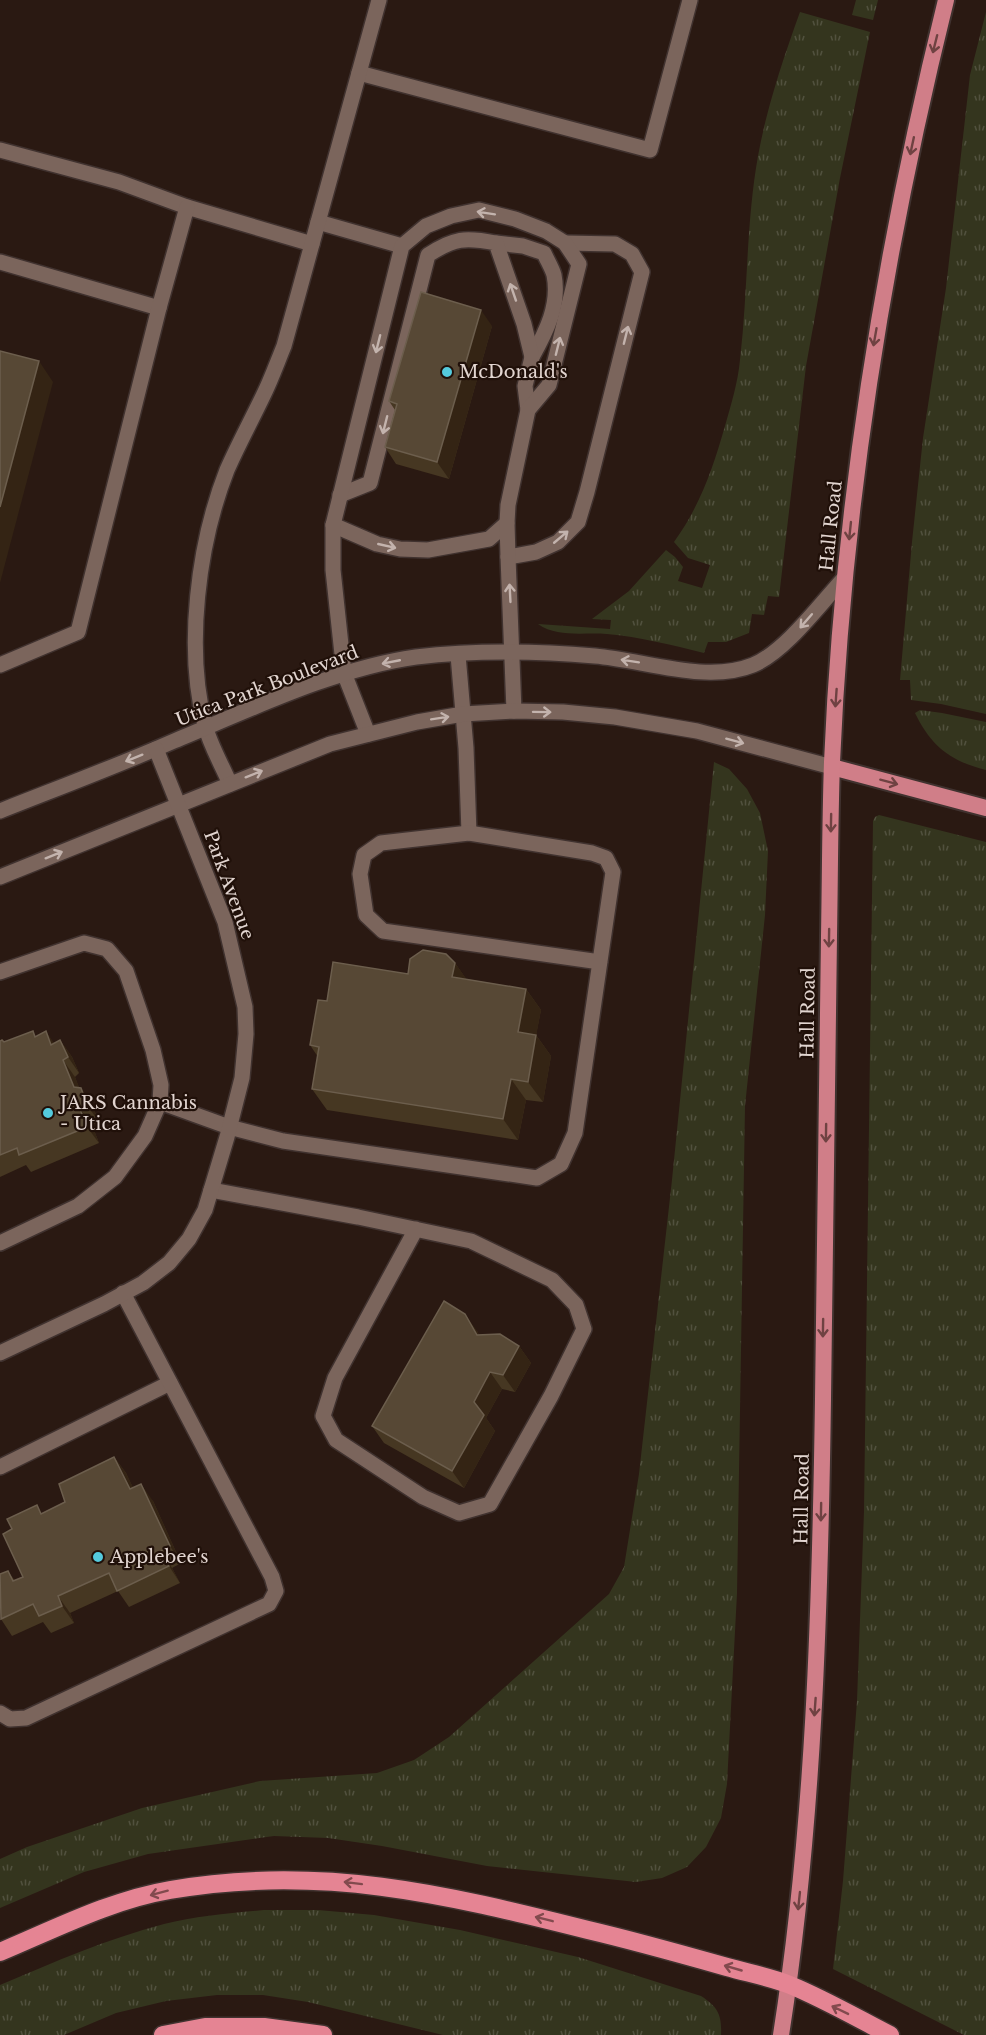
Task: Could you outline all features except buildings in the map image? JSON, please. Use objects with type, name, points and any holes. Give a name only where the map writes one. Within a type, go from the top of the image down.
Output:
[{"type":"highway","name":"Hall Road","points":[[781,2035],[789,1984],[808,1798],[819,1606],[832,767],[845,577],[871,365],[891,249],[924,88],[946,0]]},
{"type":"highway","points":[[832,767],[986,808]]},
{"type":"highway","points":[[0,1952],[112,1906],[168,1890],[273,1879],[341,1881],[406,1889],[481,1903],[650,1945],[789,1984],[890,2035]]},
{"type":"highway","points":[[163,2035],[205,2027],[253,2027],[323,2035]]},
{"type":"street","points":[[230,784],[206,728],[198,692],[195,654],[204,552],[227,471],[264,395],[284,346],[380,0]]},
{"type":"street","points":[[360,73],[650,150],[690,0]]},
{"type":"street","points":[[0,150],[119,182],[187,207],[312,244]]},
{"type":"street","points":[[0,665],[78,632],[159,308],[187,207]]},
{"type":"street","points":[[368,734],[344,674],[333,570],[333,525],[402,246],[426,225],[451,216],[479,210],[515,219],[546,231],[565,243],[579,264],[549,385],[528,410]]},
{"type":"street","points":[[318,222],[402,246]]},
{"type":"street","points":[[340,495],[370,483],[428,255],[446,243],[471,238],[523,246],[544,253],[554,274],[556,297],[546,332],[532,357],[525,386],[528,410],[508,505],[514,711]]},
{"type":"street","points":[[496,243],[524,324],[532,357]]},
{"type":"street","points":[[508,557],[536,552],[558,542],[578,522],[642,272],[632,254],[615,244],[565,243]]},
{"type":"street","points":[[0,262],[159,308]]},
{"type":"street","points":[[333,525],[378,544],[400,549],[428,550],[489,539],[507,523]]},
{"type":"street","name":"Utica Park Boulevard","points":[[0,811],[344,674],[416,657],[512,652],[599,656],[721,673],[754,665],[786,644],[845,577]]},
{"type":"street","points":[[458,655],[469,833]]},
{"type":"street","points":[[0,877],[330,744],[417,722],[463,714],[514,711],[563,712],[615,717],[685,729],[832,767]]},
{"type":"street","name":"Park Avenue","points":[[0,1353],[143,1283],[169,1263],[189,1239],[205,1210],[242,1078],[246,1034],[245,1007],[225,922],[156,749]]},
{"type":"street","points":[[160,1102],[229,1127],[284,1141],[537,1178],[561,1164],[575,1133],[600,962],[613,872],[606,858],[592,853],[469,833],[381,843],[364,855],[360,874],[366,915],[383,931],[600,962]]},
{"type":"street","points":[[0,972],[84,943],[107,949],[126,971],[153,1050],[161,1085],[160,1102],[145,1136],[115,1177],[78,1206],[0,1243]]},
{"type":"street","points":[[210,1190],[417,1229],[471,1241],[552,1280],[576,1305],[584,1329],[551,1396],[489,1504],[459,1514],[423,1497],[336,1440],[323,1416],[335,1378],[417,1229]]},
{"type":"street","points":[[0,1713],[10,1719],[26,1718],[269,1604],[276,1592],[272,1577],[123,1293]]},
{"type":"street","points":[[0,1467],[170,1383]]},
{"type":"green space","points":[[856,0],[878,0],[873,20],[852,15]]},
{"type":"green space","points":[[800,12],[870,32],[840,178],[806,366],[779,597],[768,596],[764,615],[752,614],[749,633],[726,642],[708,642],[704,653],[632,637],[571,634],[546,628],[538,624],[610,629],[611,620],[592,619],[629,591],[666,550],[683,567],[678,581],[702,588],[710,565],[688,558],[674,542],[705,486],[738,377],[751,207],[758,156],[776,83]]},
{"type":"green space","points":[[986,12],[986,714],[911,700],[910,680],[900,680],[923,438],[946,288],[970,75]]},
{"type":"green space","points":[[920,710],[986,722],[986,770],[952,757],[935,743],[915,713]]},
{"type":"green space","points":[[714,762],[729,769],[747,789],[760,813],[768,851],[765,915],[745,1106],[737,1593],[727,1784],[721,1818],[706,1847],[687,1867],[662,1878],[636,1882],[487,1866],[328,1838],[274,1836],[148,1854],[84,1872],[0,1908],[0,1859],[27,1847],[142,1808],[260,1781],[377,1773],[414,1760],[449,1737],[609,1594],[624,1567],[639,1474],[672,1180]]},
{"type":"green space","points":[[879,815],[986,842],[986,2035],[964,2035],[833,1969],[843,1881],[857,1701],[864,1512],[873,821]]},
{"type":"green space","points":[[264,1910],[318,1910],[374,1915],[460,1930],[578,1957],[701,1996],[718,2012],[721,2035],[443,2035],[308,2002],[263,1995],[217,1995],[166,2001],[116,2013],[64,2035],[0,2035],[0,1985],[81,1951],[164,1924]]},
{"type":"place","name":"McDonald's","points":[[447,372]]},
{"type":"place","name":"JARS Cannabis - Utica","points":[[48,1113]]},
{"type":"place","name":"Applebee's","points":[[98,1557]]}]
